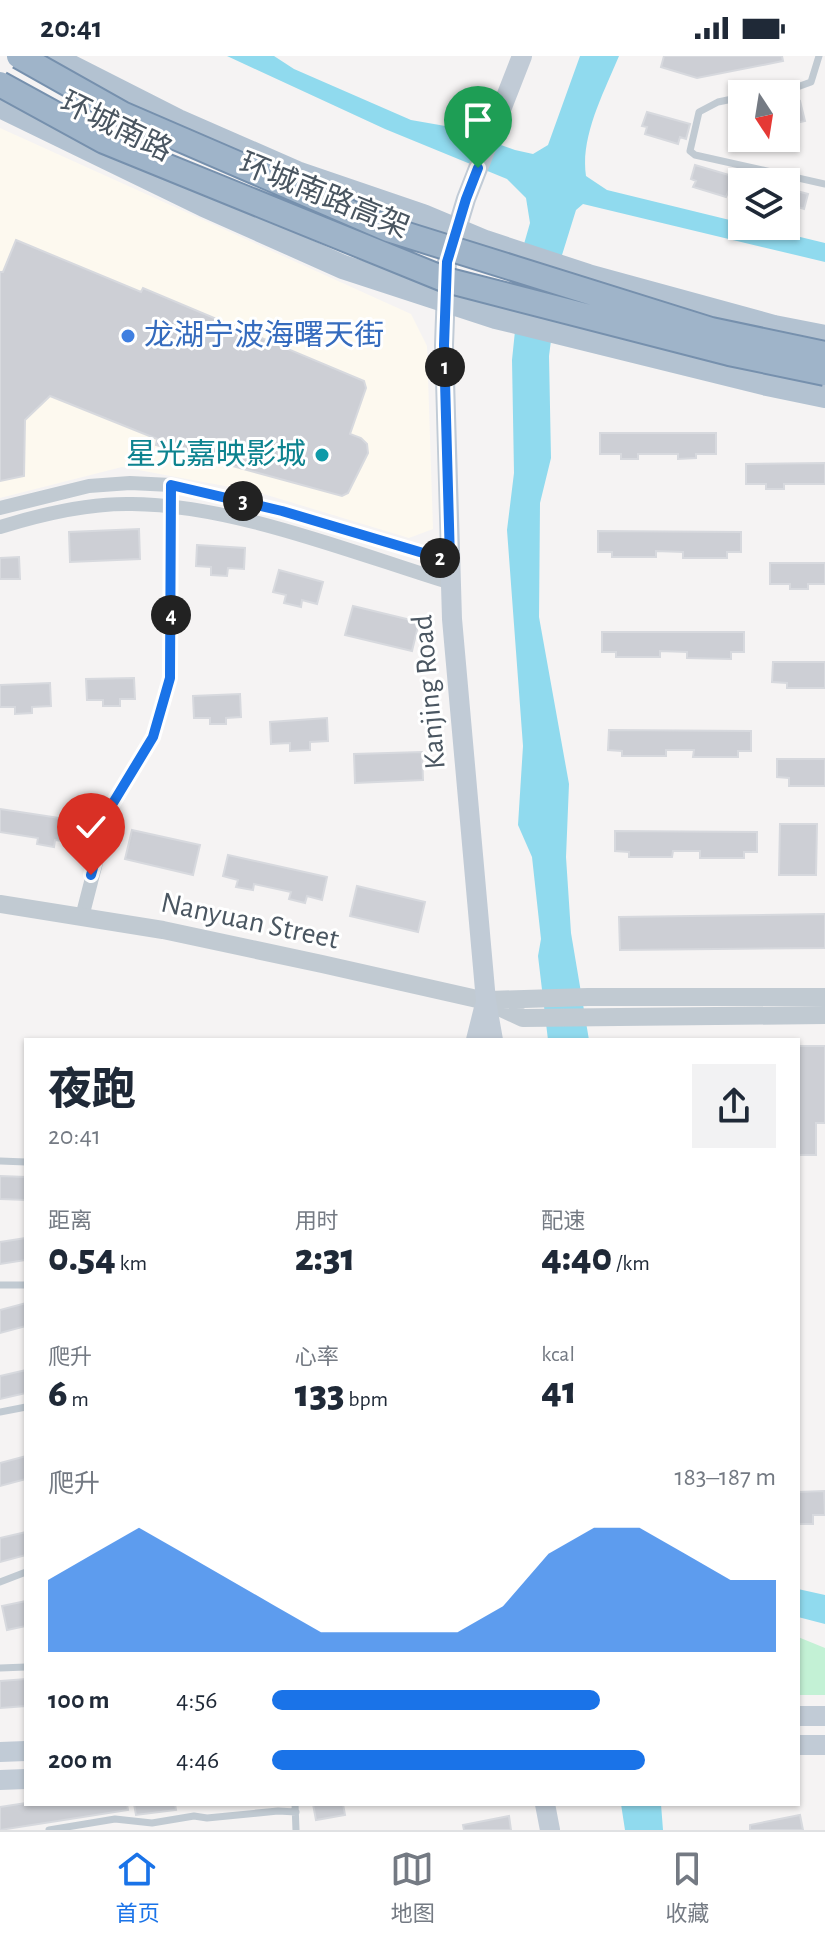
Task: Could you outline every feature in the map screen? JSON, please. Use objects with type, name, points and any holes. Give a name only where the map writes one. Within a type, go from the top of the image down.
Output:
[{"type":"highway","name":"环城南路高架","points":[[19,56],[122,114],[388,229],[711,330],[825,354]]},
{"type":"highway","name":"环城南路高架","points":[[0,84],[104,141],[446,280],[729,353],[825,373]]},
{"type":"main road","name":"环城南路","points":[[50,56],[178,121],[297,173],[423,216],[485,242],[588,276],[774,327],[825,337]]},
{"type":"main road","name":"Kanjing Road","points":[[493,1038],[486,1001],[452,619],[444,345],[447,262],[481,160],[522,56]]},
{"type":"main road","name":"环城南路","points":[[0,106],[204,205],[343,267],[496,317],[825,396]]},
{"type":"main road","name":"Kanjing Road","points":[[477,1038],[486,1001]]},
{"type":"main road","points":[[800,1716],[825,1716]]},
{"type":"main road","points":[[800,1745],[825,1745]]},
{"type":"main road","points":[[0,1752],[24,1751]]},
{"type":"main road","points":[[0,1780],[24,1779]]},
{"type":"main road","points":[[545,1806],[550,1830]]},
{"type":"street","points":[[0,508],[89,486],[130,483],[171,485],[282,511],[450,561]]},
{"type":"street","points":[[82,917],[110,808],[153,737],[170,678],[171,485]]},
{"type":"street","points":[[0,527],[87,506],[129,503],[171,505],[257,523],[451,583]]},
{"type":"street","name":"Nanyuan Street","points":[[0,904],[177,933],[486,1001],[528,1018],[825,1015]]},
{"type":"street","name":"Nanyuan Street","points":[[486,1001],[588,997],[825,997]]},
{"type":"lane","points":[[800,86],[811,82],[819,56]]},
{"type":"lane","points":[[728,100],[699,112],[690,151],[695,155],[825,184]]},
{"type":"lane","points":[[0,1161],[24,1162]]},
{"type":"lane","points":[[0,1285],[24,1285]]},
{"type":"lane","points":[[0,1412],[24,1407]]},
{"type":"lane","points":[[0,1582],[24,1573]]},
{"type":"lane","points":[[0,1668],[24,1667]]},
{"type":"lane","points":[[51,1830],[115,1819],[152,1823],[194,1816],[207,1818],[295,1808],[296,1830]]},
{"type":"shaded area","points":[[0,128],[411,314],[427,346],[433,529],[409,538],[257,492],[122,467],[0,498]]},
{"type":"green space","points":[[800,1638],[825,1648],[825,1695],[800,1695]]},
{"type":"water","points":[[227,56],[274,56],[294,69],[411,120],[451,127],[533,154],[548,145],[580,56],[619,56],[590,130],[586,176],[607,190],[728,220],[728,239],[583,204],[576,210],[562,255],[549,356],[551,458],[540,503],[539,617],[569,784],[566,857],[571,933],[589,1038],[548,1038],[538,956],[541,939],[532,857],[518,825],[523,746],[507,530],[514,473],[512,360],[524,244],[530,223],[526,198],[507,179],[385,129]]},
{"type":"water","points":[[800,237],[825,243],[825,262],[733,240],[800,240]]},
{"type":"water","points":[[800,1589],[825,1595],[825,1624],[800,1618]]},
{"type":"water","points":[[621,1806],[661,1806],[663,1830],[625,1830]]},
{"type":"building","points":[[664,56],[782,56],[783,61],[697,78],[661,67]]},
{"type":"building","points":[[800,101],[805,121],[800,122]]},
{"type":"building","points":[[647,112],[690,124],[686,139],[680,137],[678,144],[645,134],[647,127],[642,126]]},
{"type":"building","points":[[695,165],[728,175],[726,197],[693,187],[696,181],[691,179]]},
{"type":"building","points":[[800,192],[808,194],[804,209],[800,208]]},
{"type":"building","name":"龙湖宁波海曙天街","points":[[16,240],[141,292],[143,288],[364,381],[366,388],[350,434],[367,444],[368,453],[348,493],[342,496],[156,445],[157,439],[50,396],[25,420],[24,476],[0,481],[0,272],[3,272]]},
{"type":"building","points":[[600,433],[716,433],[716,454],[696,454],[696,458],[678,459],[678,454],[638,454],[638,459],[621,459],[621,454],[600,454]]},
{"type":"building","points":[[825,463],[825,484],[784,484],[784,489],[766,489],[766,484],[746,484],[746,464]]},
{"type":"building","points":[[139,529],[140,559],[70,562],[69,532]]},
{"type":"building","points":[[598,531],[741,532],[741,552],[727,552],[727,558],[683,558],[683,552],[656,551],[656,557],[612,557],[612,552],[598,552]]},
{"type":"building","points":[[197,545],[245,548],[244,569],[228,568],[227,576],[211,575],[211,567],[196,566]]},
{"type":"building","points":[[19,557],[20,579],[0,579],[0,558]]},
{"type":"building","points":[[770,563],[825,563],[825,584],[808,584],[808,589],[790,589],[790,584],[770,584]]},
{"type":"building","points":[[279,570],[323,582],[317,604],[302,600],[301,607],[284,603],[286,595],[273,592]]},
{"type":"building","points":[[353,606],[419,622],[412,651],[345,635]]},
{"type":"building","points":[[602,632],[744,632],[744,652],[731,652],[731,659],[687,658],[687,652],[660,651],[660,657],[616,657],[616,652],[602,652]]},
{"type":"building","points":[[773,662],[825,662],[825,688],[787,688],[787,683],[772,682]]},
{"type":"building","points":[[134,678],[135,699],[120,699],[120,706],[103,706],[103,700],[87,700],[86,679]]},
{"type":"building","points":[[50,683],[51,706],[32,707],[32,713],[15,714],[15,707],[0,707],[0,685]]},
{"type":"building","points":[[240,694],[241,717],[226,718],[226,724],[210,724],[210,718],[194,718],[193,696]]},
{"type":"building","points":[[327,718],[328,741],[310,742],[310,750],[290,751],[290,743],[271,744],[270,722]]},
{"type":"building","points":[[609,730],[751,731],[751,751],[738,751],[738,757],[693,757],[694,750],[666,750],[666,756],[622,756],[622,751],[608,750]]},
{"type":"building","points":[[422,752],[423,780],[355,783],[354,754]]},
{"type":"building","points":[[777,759],[825,759],[825,786],[789,786],[789,778],[777,777]]},
{"type":"building","points":[[0,809],[73,820],[70,842],[55,840],[54,847],[37,844],[38,838],[0,832]]},
{"type":"building","points":[[780,824],[817,824],[816,875],[779,875]]},
{"type":"building","points":[[132,830],[200,845],[193,875],[125,859]]},
{"type":"building","points":[[615,831],[757,832],[757,852],[744,852],[744,858],[700,858],[700,851],[673,851],[672,857],[629,857],[629,852],[615,851]]},
{"type":"building","points":[[228,855],[327,877],[322,900],[307,896],[305,903],[289,899],[291,892],[254,884],[253,890],[236,887],[238,880],[223,876]]},
{"type":"building","points":[[357,886],[425,902],[418,932],[350,916]]},
{"type":"building","points":[[825,914],[825,948],[620,950],[619,917]]},
{"type":"building","points":[[800,1046],[825,1046],[825,1123],[816,1123],[816,1155],[800,1155]]},
{"type":"building","points":[[0,1176],[24,1177],[24,1200],[0,1199]]},
{"type":"building","points":[[24,1238],[24,1260],[0,1264],[0,1242]]},
{"type":"building","points":[[24,1304],[24,1327],[0,1333],[0,1310]]},
{"type":"building","points":[[24,1370],[24,1393],[0,1399],[0,1376]]},
{"type":"building","points":[[24,1457],[24,1480],[0,1486],[0,1463]]},
{"type":"building","points":[[824,1491],[825,1515],[813,1515],[813,1524],[800,1524],[800,1492]]},
{"type":"building","points":[[24,1532],[24,1556],[0,1562],[0,1538]]},
{"type":"building","points":[[24,1601],[24,1626],[7,1630],[2,1606]]},
{"type":"building","points":[[24,1679],[24,1706],[0,1708],[0,1681]]},
{"type":"building","points":[[24,1803],[24,1806],[127,1806],[128,1810],[0,1830],[0,1807]]},
{"type":"building","points":[[134,1806],[175,1806],[176,1810],[136,1815]]},
{"type":"building","points":[[313,1806],[343,1806],[345,1815],[316,1820]]},
{"type":"building","points":[[800,1815],[803,1830],[750,1830],[750,1825]]},
{"type":"building","points":[[509,1816],[511,1830],[464,1830],[463,1825]]},
{"type":"place","name":"龙湖宁波海曙天街","points":[[128,336]]},
{"type":"place","name":"星光嘉映影城","points":[[322,455]]},
{"type":"route","points":[[91,875],[110,808],[153,737],[170,678],[171,485],[282,511],[450,561],[444,345],[447,262],[478,168]]}]
